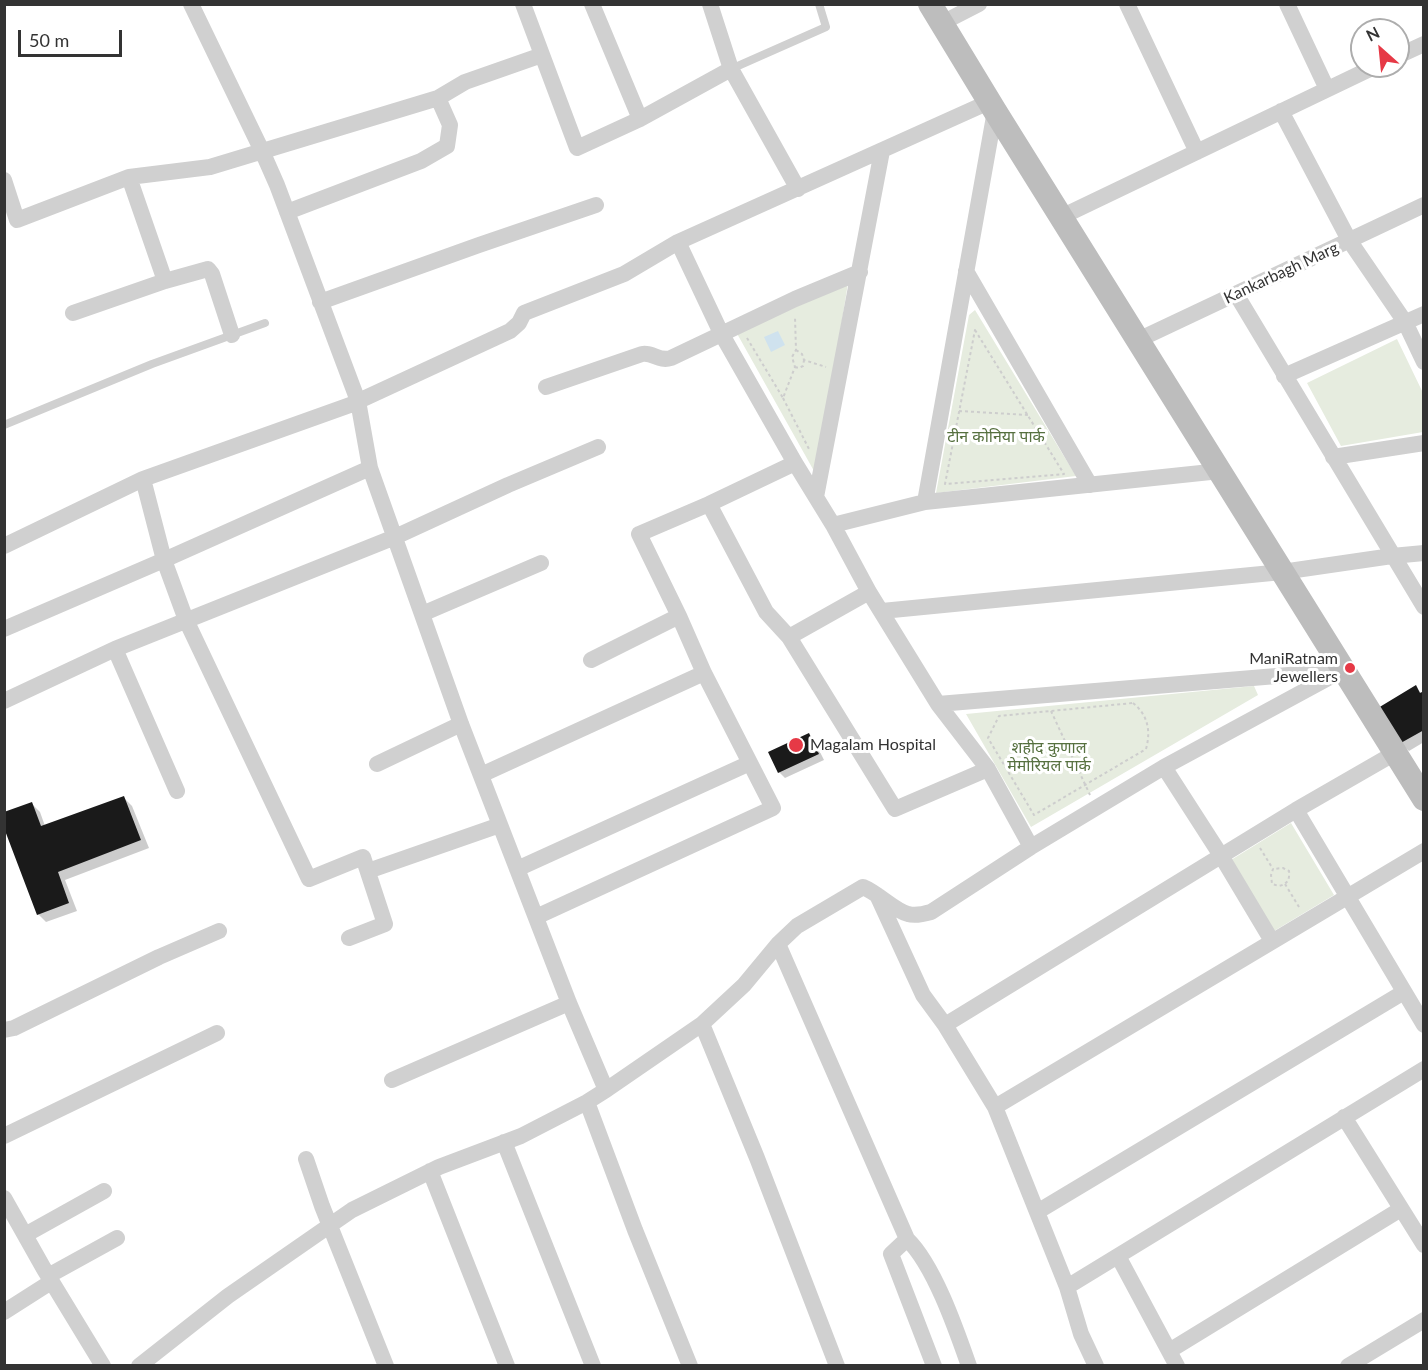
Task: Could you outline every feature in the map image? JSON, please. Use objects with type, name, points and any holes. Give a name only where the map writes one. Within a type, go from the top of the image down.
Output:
[{"type":"street","points":[[191,4],[262,151],[287,212],[358,401],[370,468],[461,724],[569,1003],[606,1090]]},
{"type":"street","points":[[523,4],[577,148],[640,119],[731,69]]},
{"type":"street","points":[[592,4],[640,119]]},
{"type":"street","points":[[710,4],[731,69],[798,189]]},
{"type":"street","points":[[979,4],[936,14],[1424,799]]},
{"type":"street","points":[[1127,4],[1197,152]]},
{"type":"street","points":[[1287,4],[1327,89]]},
{"type":"street","points":[[1410,50],[1424,44]]},
{"type":"street","points":[[4,180],[11,223],[129,177],[210,167],[438,98],[465,82],[542,55]]},
{"type":"street","points":[[1061,216],[1350,78]]},
{"type":"street","points":[[287,212],[421,161],[447,146],[450,125],[438,98]]},
{"type":"street","points":[[4,546],[143,479],[358,401],[510,331],[519,323],[524,313],[624,274],[678,242],[882,151],[992,107]]},
{"type":"street","points":[[925,502],[992,107]]},
{"type":"street","points":[[1281,111],[1349,240],[1405,322],[1424,362]]},
{"type":"street","points":[[816,497],[882,151]]},
{"type":"street","points":[[129,177],[165,281]]},
{"type":"street","points":[[320,302],[596,205]]},
{"type":"street","name":"Kankarbagh Marg","points":[[1138,340],[1424,205]]},
{"type":"street","points":[[678,242],[721,333],[833,525],[869,592],[938,704],[988,769],[1031,847]]},
{"type":"street","points":[[73,313],[165,281],[208,269],[212,274],[232,335]]},
{"type":"street","points":[[966,271],[1090,485]]},
{"type":"street","points":[[546,387],[642,354],[648,353],[664,360],[795,299],[860,272]]},
{"type":"street","points":[[1236,294],[1424,607]]},
{"type":"street","points":[[1284,376],[1424,314]]},
{"type":"street","points":[[1333,457],[1424,443]]},
{"type":"street","points":[[4,701],[115,649],[395,537],[508,484],[598,447]]},
{"type":"street","points":[[536,917],[773,808],[704,673],[639,534],[795,463]]},
{"type":"street","points":[[4,628],[370,468]]},
{"type":"street","points":[[833,525],[925,502],[1220,471]]},
{"type":"street","points":[[143,479],[164,560],[186,620],[309,879],[363,857],[385,924],[349,938]]},
{"type":"street","points":[[709,504],[766,612],[789,637],[895,809],[988,769]]},
{"type":"street","points":[[882,611],[1282,572],[1424,553]]},
{"type":"street","points":[[422,614],[541,563]]},
{"type":"street","points":[[789,637],[869,592]]},
{"type":"street","points":[[591,660],[679,616]]},
{"type":"street","points":[[115,649],[177,790]]},
{"type":"street","points":[[938,704],[1343,670]]},
{"type":"street","points":[[139,1365],[228,1296],[352,1210],[430,1172],[521,1136],[606,1090],[702,1024],[744,985],[778,944],[797,926],[863,887],[875,892],[906,914],[931,912],[1031,847],[1164,767],[1343,670]]},
{"type":"street","points":[[481,775],[704,673]]},
{"type":"street","points":[[377,764],[461,724]]},
{"type":"street","points":[[945,1025],[1220,855],[1395,753]]},
{"type":"street","points":[[517,869],[750,763]]},
{"type":"street","points":[[1164,767],[1272,941]]},
{"type":"street","points":[[1296,810],[1424,1025]]},
{"type":"street","points":[[368,871],[500,825]]},
{"type":"street","points":[[994,1107],[1424,851]]},
{"type":"street","points":[[875,892],[923,995],[945,1025],[994,1107],[1067,1287],[1081,1334],[1096,1365]]},
{"type":"street","points":[[4,1030],[14,1028],[159,957],[219,931]]},
{"type":"street","points":[[778,944],[907,1239],[920,1253],[929,1270],[969,1365]]},
{"type":"street","points":[[1037,1212],[1404,993]]},
{"type":"street","points":[[392,1080],[569,1003]]},
{"type":"street","points":[[702,1024],[757,1158],[837,1365]]},
{"type":"street","points":[[4,1136],[217,1033]]},
{"type":"street","points":[[1067,1287],[1424,1069]]},
{"type":"street","points":[[587,1102],[635,1230],[690,1365]]},
{"type":"street","points":[[1344,1117],[1424,1245]]},
{"type":"street","points":[[504,1142],[593,1365]]},
{"type":"street","points":[[306,1159],[386,1365]]},
{"type":"street","points":[[430,1172],[507,1365]]},
{"type":"street","points":[[25,1235],[104,1191]]},
{"type":"street","points":[[4,1198],[49,1279],[103,1365]]},
{"type":"street","points":[[1118,1256],[1173,1358],[1401,1209]]},
{"type":"street","points":[[4,1312],[49,1279],[117,1238]]},
{"type":"street","points":[[907,1239],[891,1254],[934,1365]]},
{"type":"street","points":[[1348,1365],[1424,1320]]},
{"type":"lane","points":[[731,69],[825,27],[819,4]]},
{"type":"lane","points":[[4,425],[152,364],[265,323]]},
{"type":"path","points":[[783,398],[795,367],[792,357],[796,350],[795,299]]},
{"type":"path","points":[[975,330],[1028,416],[1064,474],[945,484],[975,330]]},
{"type":"path","points":[[744,333],[783,398],[810,451],[812,450]]},
{"type":"path","points":[[795,367],[802,366],[804,360],[802,354],[796,350]]},
{"type":"path","points":[[804,360],[827,368]]},
{"type":"path","points":[[959,411],[1028,416]]},
{"type":"path","points":[[1133,703],[1142,710],[1147,720],[1150,736],[1146,749],[1085,785],[1034,815],[988,738],[999,716],[1133,703]]},
{"type":"path","points":[[1051,711],[1098,808]]},
{"type":"path","points":[[1252,836],[1273,869]]},
{"type":"path","points":[[1283,868],[1289,871],[1289,880],[1279,886],[1272,884],[1273,869],[1283,868]]},
{"type":"path","points":[[1285,884],[1308,920]]},
{"type":"green space","points":[[848,283],[818,469],[814,471],[735,330]]},
{"type":"green space","name":"टीन कोनिया पार्क","points":[[975,310],[1076,476],[936,493],[969,315]]},
{"type":"green space","points":[[1397,339],[1423,393],[1423,432],[1341,446],[1307,383]]},
{"type":"green space","name":"शहीद कुणाल मेमोरियल पार्क","points":[[1254,686],[1258,695],[1031,827],[966,714]]},
{"type":"green space","points":[[1291,823],[1334,895],[1274,931],[1231,860]]},
{"type":"water","points":[[778,331],[785,345],[771,352],[764,337]]},
{"type":"building","points":[[1416,685],[1420,693],[1424,691],[1424,730],[1399,744],[1378,708]]},
{"type":"building","points":[[809,733],[819,754],[778,773],[768,752]]},
{"type":"building","points":[[124,796],[141,840],[58,872],[69,903],[37,915],[4,828],[4,812],[32,802],[41,826]]},
{"type":"place","name":"ManiRatnam Jewellers","points":[[1350,668]]},
{"type":"place","name":"Magalam Hospital","points":[[796,745]]}]
